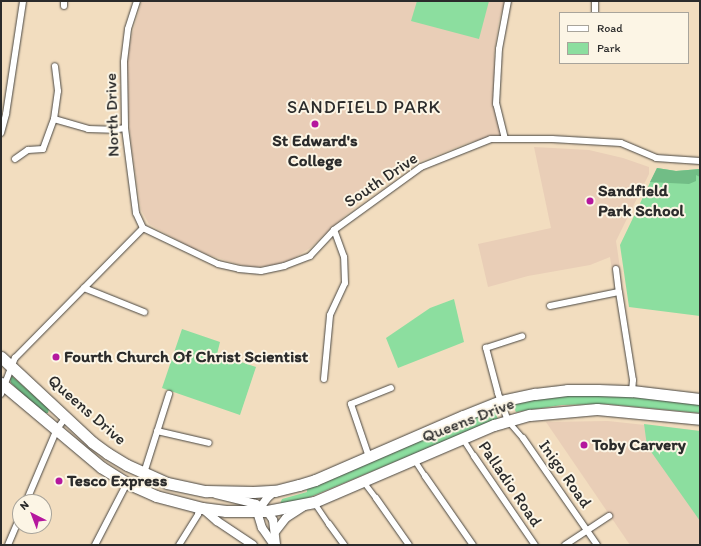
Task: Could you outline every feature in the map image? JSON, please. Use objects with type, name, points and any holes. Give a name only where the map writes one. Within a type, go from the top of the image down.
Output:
[{"type":"highway","name":"Queens Drive","points":[[1,357],[66,418],[107,453],[144,473],[167,483],[206,491],[275,491],[315,480],[501,401],[535,394],[567,390],[632,391],[700,399]]},
{"type":"highway","name":"Queens Drive","points":[[2,387],[56,429],[101,467],[127,483],[156,496],[201,507],[226,511],[262,509],[311,503],[364,482],[462,438],[508,421],[550,412],[597,409],[700,419]]},
{"type":"street","points":[[1,133],[23,1]]},
{"type":"street","name":"North Drive","points":[[137,1],[128,29],[124,62],[125,128],[136,213],[143,228]]},
{"type":"street","points":[[505,139],[496,104],[499,49],[508,1]]},
{"type":"street","points":[[595,1],[595,12]]},
{"type":"street","points":[[15,159],[28,150],[43,149],[54,119],[58,91],[55,66]]},
{"type":"street","points":[[54,119],[88,129],[112,130],[125,128]]},
{"type":"street","name":"South Drive","points":[[143,228],[218,264],[239,269],[261,271],[284,266],[310,256],[334,230],[421,167],[491,139],[552,139],[621,143],[656,158],[700,160]]},
{"type":"street","points":[[2,387],[15,358],[143,228]]},
{"type":"street","points":[[324,379],[330,315],[344,282],[344,257],[334,230]]},
{"type":"street","points":[[616,269],[633,380],[632,391]]},
{"type":"street","points":[[84,288],[144,312]]},
{"type":"street","points":[[550,306],[619,292]]},
{"type":"street","points":[[508,421],[486,348],[522,336]]},
{"type":"street","points":[[370,456],[351,404],[391,388]]},
{"type":"street","points":[[144,473],[169,394]]},
{"type":"street","points":[[29,494],[56,429],[66,418]]},
{"type":"street","name":"Inigo Road","points":[[508,421],[522,438],[597,545]]},
{"type":"street","points":[[157,431],[210,443]]},
{"type":"street","name":"Palladio Road","points":[[462,438],[535,545]]},
{"type":"street","points":[[414,459],[472,545]]},
{"type":"street","points":[[364,482],[409,545]]},
{"type":"street","points":[[95,545],[127,483]]},
{"type":"street","points":[[206,491],[262,509],[273,520],[275,545]]},
{"type":"street","name":"Queens Drive","points":[[262,509],[275,491]]},
{"type":"street","points":[[275,532],[286,518],[311,503],[344,545]]},
{"type":"street","points":[[179,545],[201,507]]},
{"type":"street","name":"Queens Drive","points":[[201,507],[253,545]]},
{"type":"street","points":[[262,509],[262,528],[275,545]]},
{"type":"street","points":[[565,545],[609,516]]},
{"type":"street","points":[[8,545],[13,534]]},
{"type":"shaded area","name":"St Edward's College","points":[[142,1],[505,1],[499,20],[494,54],[496,86],[503,136],[470,142],[416,163],[372,191],[310,248],[291,260],[269,266],[252,267],[206,254],[198,249],[197,251],[149,224],[141,210],[128,112],[127,63],[131,38]]},
{"type":"shaded area","name":"Sandfield Park School","points":[[534,147],[589,150],[623,158],[649,167],[649,174],[616,241],[620,268],[612,270],[610,257],[590,265],[528,276],[488,287],[478,244],[551,228]]},
{"type":"shaded area","points":[[608,421],[700,431],[700,545],[630,545],[546,422]]},
{"type":"green space","points":[[417,1],[489,1],[479,39],[411,21]]},
{"type":"green space","points":[[657,168],[676,171],[700,169],[700,316],[629,307],[620,245]]},
{"type":"green space","points":[[657,168],[676,171],[700,169],[700,177],[696,175],[696,181],[689,184],[650,182]]},
{"type":"green space","points":[[454,299],[464,342],[398,368],[386,338],[430,308]]},
{"type":"green space","points":[[182,329],[220,342],[217,354],[256,367],[240,415],[162,388]]},
{"type":"green space","points":[[12,376],[49,409],[48,413],[43,413],[11,383],[10,379]]},
{"type":"green space","points":[[560,395],[632,395],[700,403],[700,413],[606,404],[562,405],[516,412],[514,408],[513,403]]},
{"type":"green space","points":[[494,410],[498,419],[303,500],[280,504],[282,499],[307,492],[307,488]]},
{"type":"green space","points":[[644,424],[700,431],[700,521],[647,446]]},
{"type":"place","name":"St Edward's College","points":[[315,124]]},
{"type":"place","name":"Sandfield Park School","points":[[590,201]]},
{"type":"place","name":"Fourth Church Of Christ Scientist","points":[[56,357]]},
{"type":"place","name":"Toby Carvery","points":[[584,445]]},
{"type":"place","name":"Tesco Express","points":[[59,481]]},
{"type":"district","name":"SANDFIELD PARK","points":[[364,107]]}]
